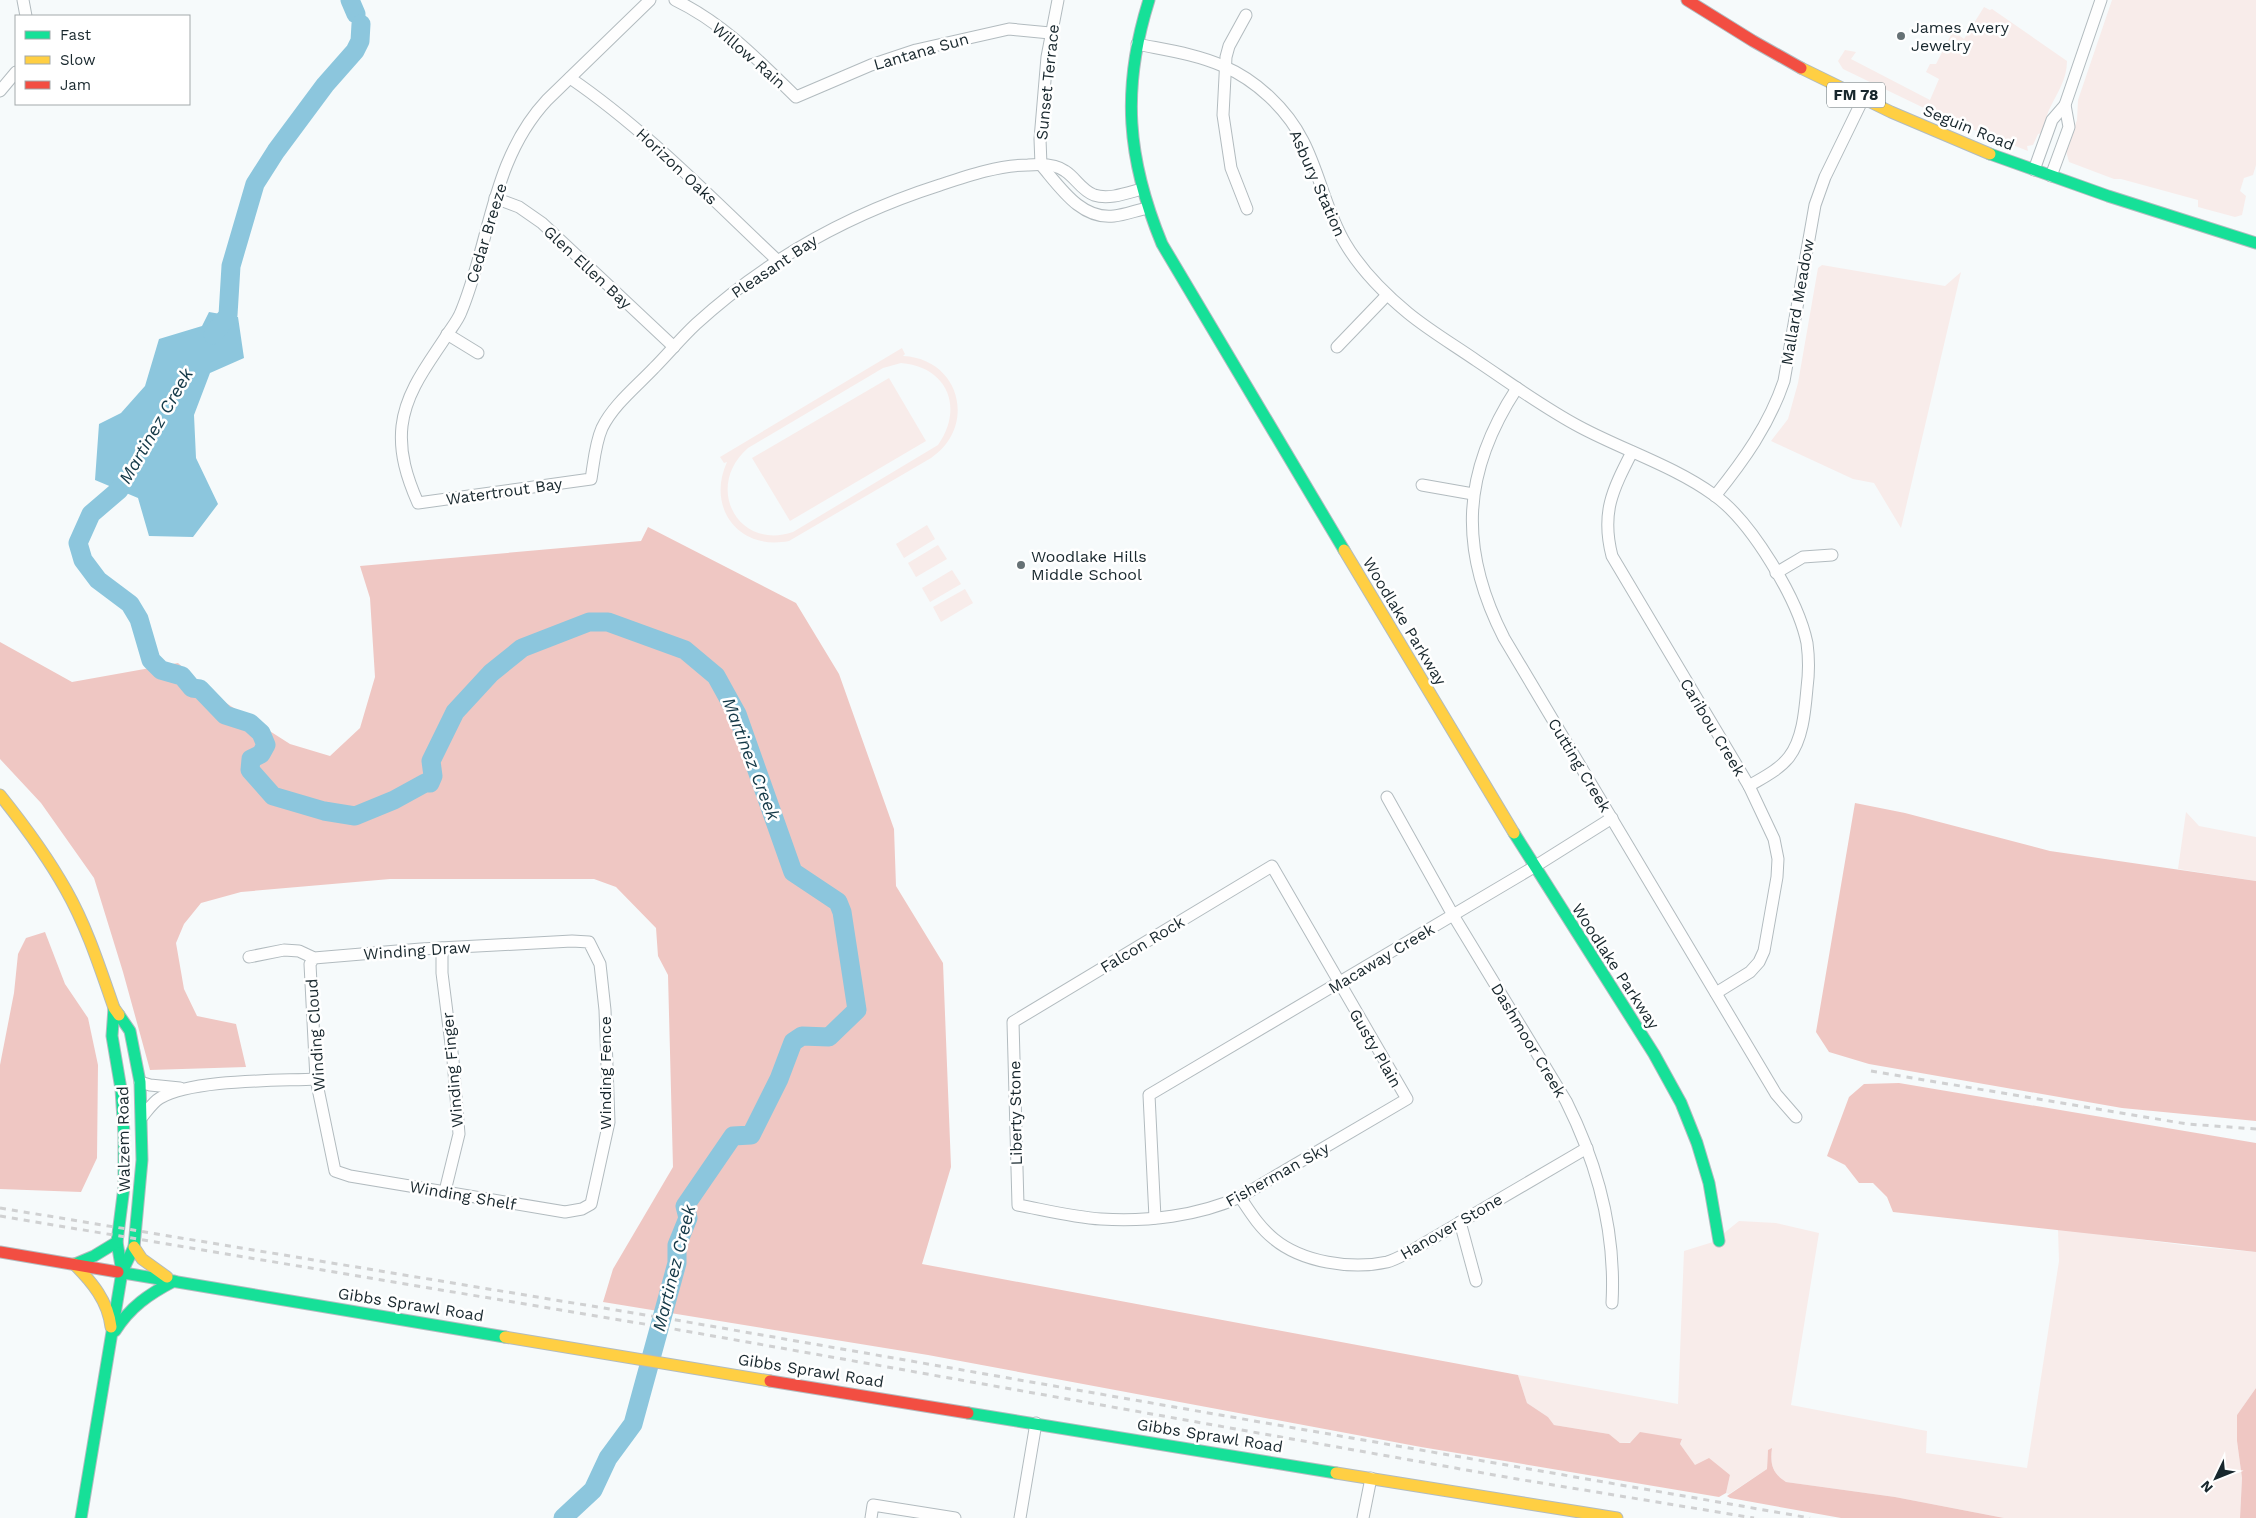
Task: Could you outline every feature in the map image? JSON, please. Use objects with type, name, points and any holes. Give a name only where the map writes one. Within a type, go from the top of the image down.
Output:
[{"type":"main road","name":"Woodlake Parkway","points":[[1149,0],[1137,44],[1133,70],[1132,124],[1142,189],[1162,244],[1534,867],[1654,1054],[1681,1103],[1697,1143],[1709,1183],[1719,1241]]},
{"type":"main road","name":"Seguin Road","points":[[1687,0],[1721,23],[1773,52],[1863,99],[1956,141],[2118,200],[2256,243]]},
{"type":"main road","name":"Walzem Road","points":[[0,795],[32,836],[67,891],[90,941],[114,1008],[130,1031],[140,1082],[142,1118],[141,1189],[134,1247],[122,1272],[81,1518]]},
{"type":"main road","name":"Walzem Road","points":[[114,1008],[112,1036],[121,1089],[125,1157],[117,1242],[122,1272]]},
{"type":"main road","points":[[111,1338],[110,1317],[100,1295],[92,1283],[74,1264],[94,1256],[117,1242]]},
{"type":"main road","points":[[134,1247],[142,1259],[174,1281]]},
{"type":"main road","name":"Gibbs Sprawl Road","points":[[0,1252],[1617,1518]]},
{"type":"main road","points":[[111,1338],[121,1321],[142,1297],[174,1281]]},
{"type":"street","points":[[23,0],[26,15]]},
{"type":"street","name":"Cedar Breeze","points":[[418,503],[407,476],[402,453],[402,426],[413,388],[460,314],[495,198],[521,132],[533,115],[650,0]]},
{"type":"street","name":"Willow Rain","points":[[675,0],[692,8],[724,30],[796,97]]},
{"type":"street","name":"Sunset Terrace","points":[[1041,165],[1040,139],[1050,34],[1058,0]]},
{"type":"street","points":[[2034,170],[2052,120],[2066,105],[2101,0]]},
{"type":"street","points":[[1246,15],[1230,46],[1225,66],[1223,115],[1225,142],[1231,168],[1247,209]]},
{"type":"street","name":"Lantana Sun","points":[[796,97],[871,65],[924,47],[1009,29],[1050,34]]},
{"type":"street","name":"Asbury Station","points":[[1137,44],[1199,57],[1225,66],[1260,88],[1283,110],[1303,140],[1330,213],[1346,244],[1387,295],[1410,315],[1578,427],[1693,481],[1735,513],[1754,537],[1776,573],[1800,620],[1807,645],[1809,672],[1804,712],[1798,738],[1790,756],[1775,770],[1749,786]]},
{"type":"street","points":[[0,90],[15,73]]},
{"type":"street","name":"Horizon Oaks","points":[[570,78],[633,125],[778,261]]},
{"type":"street","name":"Mallard Meadow","points":[[1715,496],[1750,450],[1776,404],[1784,381],[1815,205],[1825,177],[1863,99]]},
{"type":"street","points":[[2050,176],[2069,127],[2066,105]]},
{"type":"street","points":[[1041,165],[1078,205],[1089,213],[1115,216],[1148,208]]},
{"type":"street","name":"Pleasant Bay","points":[[591,479],[596,444],[603,426],[615,409],[674,347],[740,287],[778,261],[840,224],[901,197],[962,178],[1013,166],[1041,165],[1056,167],[1065,171],[1087,191]]},
{"type":"street","points":[[1078,205],[1087,191],[1095,195],[1114,196],[1142,189]]},
{"type":"street","name":"Glen Ellen Bay","points":[[495,198],[519,207],[542,223],[674,347]]},
{"type":"street","points":[[1337,348],[1387,295]]},
{"type":"street","points":[[447,334],[478,353]]},
{"type":"street","name":"Cutting Creek","points":[[1517,388],[1490,435],[1473,494],[1475,556],[1490,612],[1776,1094],[1796,1117]]},
{"type":"street","name":"Caribou Creek","points":[[1632,452],[1614,488],[1608,505],[1607,524],[1612,556],[1749,786],[1774,839],[1778,859],[1777,877],[1764,951],[1759,962],[1750,972],[1716,993]]},
{"type":"street","name":"Watertrout Bay","points":[[418,503],[591,479]]},
{"type":"street","points":[[1422,485],[1473,494]]},
{"type":"street","points":[[1776,573],[1803,557],[1832,555]]},
{"type":"street","name":"Dashmoor Creek","points":[[1387,797],[1454,915],[1566,1101],[1587,1148],[1605,1204],[1610,1228],[1613,1256],[1612,1303]]},
{"type":"street","name":"Macaway Creek","points":[[1155,1218],[1149,1095],[1454,915],[1612,818]]},
{"type":"street","name":"Gusty Plain","points":[[1272,866],[1406,1099]]},
{"type":"street","name":"Falcon Rock","points":[[1013,1022],[1272,866]]},
{"type":"street","name":"Winding Draw","points":[[249,957],[275,951],[292,950],[314,958],[442,948],[572,941],[589,942]]},
{"type":"street","name":"Winding Fence","points":[[589,942],[600,964],[605,1010],[609,1122],[591,1204]]},
{"type":"street","name":"Winding Finger","points":[[442,948],[442,973],[453,1060],[459,1134],[445,1191]]},
{"type":"street","name":"Winding Cloud","points":[[314,958],[310,964],[316,1079],[335,1171]]},
{"type":"street","name":"Liberty Stone","points":[[1013,1022],[1018,1205]]},
{"type":"street","points":[[140,1082],[150,1085],[187,1088],[316,1079]]},
{"type":"street","points":[[142,1118],[158,1099],[187,1088]]},
{"type":"street","name":"Fisherman Sky","points":[[1018,1205],[1100,1219],[1155,1218],[1221,1206],[1240,1197],[1406,1099]]},
{"type":"street","name":"Hanover Stone","points":[[1240,1197],[1256,1222],[1274,1239],[1296,1252],[1326,1261],[1363,1265],[1388,1262],[1411,1251],[1587,1148]]},
{"type":"street","name":"Winding Shelf","points":[[335,1171],[350,1176],[566,1212],[582,1209],[591,1204]]},
{"type":"street","points":[[1460,1222],[1476,1282]]},
{"type":"street","points":[[1020,1518],[1036,1423]]},
{"type":"street","points":[[1363,1518],[1372,1478]]},
{"type":"street","points":[[871,1518],[873,1505],[955,1518]]},
{"type":"shaded area","points":[[2112,0],[2256,0],[2256,165],[2253,175],[2244,178],[2240,191],[2246,196],[2242,215],[2235,217],[2198,207],[2198,200],[2121,179],[2114,179],[2069,162],[2066,151],[2077,120],[2078,100]]},
{"type":"shaded area","points":[[1984,7],[1992,9],[2067,61],[2063,80],[2049,110],[2042,133],[2038,134],[2033,145],[2027,146],[2028,151],[1951,121],[1843,69],[1838,61],[1845,50],[1856,52],[1851,59],[1930,100],[1939,79],[1926,72],[1930,64],[1936,64],[1953,31],[1964,39]]},
{"type":"shaded area","points":[[1822,265],[1945,286],[1961,272],[1901,528],[1874,483],[1853,479],[1771,441],[1788,419],[1798,383],[1818,268]]},
{"type":"shaded area","points":[[902,348],[905,354],[903,356],[923,360],[938,369],[949,381],[956,396],[958,413],[954,429],[945,445],[931,458],[789,541],[771,542],[755,539],[742,533],[731,522],[724,510],[721,495],[722,479],[727,462],[724,463],[720,457]],"holes":[[[901,363],[917,366],[930,372],[940,381],[947,392],[950,404],[950,417],[946,431],[938,445],[793,532],[773,535],[756,532],[743,524],[733,511],[728,496],[729,480],[735,463],[748,448],[883,368]]]},
{"type":"shaded area","points":[[889,378],[926,441],[790,521],[752,458]]},
{"type":"shaded area","points":[[927,525],[935,539],[904,558],[896,544]]},
{"type":"shaded area","points":[[648,527],[796,603],[839,674],[894,829],[896,886],[943,963],[951,1167],[922,1264],[1518,1375],[1527,1403],[1548,1417],[1554,1425],[1609,1434],[1620,1443],[1630,1443],[1640,1432],[1682,1439],[1680,1444],[1695,1465],[1709,1458],[1730,1475],[1726,1493],[1719,1497],[1421,1447],[928,1355],[603,1302],[613,1269],[673,1167],[668,975],[658,956],[656,928],[616,887],[594,879],[390,879],[241,892],[201,903],[184,924],[176,943],[184,989],[197,1016],[236,1024],[246,1067],[150,1070],[123,972],[94,878],[41,803],[0,759],[0,642],[72,682],[178,663],[212,694],[290,744],[330,756],[360,728],[375,677],[370,598],[360,566],[641,541]]},
{"type":"shaded area","points":[[938,545],[947,559],[916,577],[908,563]]},
{"type":"shaded area","points":[[952,570],[961,584],[930,602],[922,588]]},
{"type":"shaded area","points":[[965,589],[973,603],[941,622],[933,607]]},
{"type":"shaded area","points":[[1855,803],[1905,813],[2050,851],[2256,881],[2256,1121],[2122,1108],[1869,1064],[1829,1052],[1816,1032]]},
{"type":"shaded area","points":[[2186,812],[2199,826],[2256,837],[2256,881],[2178,869]]},
{"type":"shaded area","points":[[45,932],[65,984],[88,1018],[98,1065],[97,1158],[81,1192],[0,1189],[0,1065],[14,993],[18,954],[26,938]]},
{"type":"shaded area","points":[[1899,1083],[2256,1143],[2256,1252],[1893,1212],[1887,1197],[1873,1183],[1859,1183],[1845,1165],[1827,1156],[1849,1097],[1864,1084]]},
{"type":"shaded area","points":[[1739,1221],[1776,1223],[1819,1233],[1791,1405],[1927,1431],[1926,1453],[2027,1468],[2059,1261],[2058,1229],[2199,1247],[2256,1252],[2256,1388],[2237,1415],[2237,1441],[2242,1478],[2240,1518],[2004,1518],[1895,1497],[1786,1482],[1773,1468],[1771,1459],[1772,1449],[1768,1450],[1767,1469],[1729,1494],[1726,1493],[1730,1475],[1695,1466],[1680,1444],[1682,1440],[1620,1443],[1609,1434],[1554,1425],[1548,1417],[1527,1403],[1518,1375],[1678,1404],[1684,1251],[1713,1242]]},
{"type":"shaded area","points":[[2256,1388],[2256,1518],[2240,1518],[2242,1478],[2237,1441],[2237,1415]]},
{"type":"shaded area","points":[[1772,1448],[1771,1459],[1773,1468],[1786,1482],[1895,1497],[2004,1518],[1841,1518],[1727,1496],[1767,1469],[1768,1450]]},
{"type":"water","points":[[209,312],[238,317],[244,358],[210,373],[194,415],[196,458],[218,504],[193,537],[149,536],[138,498],[95,480],[99,424],[121,413],[145,386],[159,339],[202,326]]},
{"type":"waterway","name":"Martinez Creek","points":[[350,0],[356,14]]},
{"type":"waterway","name":"Martinez Creek","points":[[213,335],[228,315],[231,266],[255,184],[276,151],[325,85],[355,51],[360,41],[361,24]]},
{"type":"waterway","name":"Martinez Creek","points":[[132,467],[119,490],[91,514],[78,543],[83,560],[98,580],[130,604],[139,619],[151,660],[161,670],[182,676],[192,688],[200,689],[225,715],[250,723],[261,733],[266,745],[261,754],[251,759],[250,770],[273,796],[324,811],[355,816],[394,800],[425,783],[430,783],[433,776],[431,761],[455,712],[491,673],[522,648],[589,622],[608,622],[685,650],[716,676],[737,714],[793,872],[838,902],[842,912],[857,1010],[829,1037],[802,1036],[793,1042],[779,1079],[751,1135],[733,1136],[685,1206],[688,1218],[677,1245],[677,1263],[633,1424],[608,1458],[593,1490],[563,1518]]},
{"type":"railway","points":[[1871,1071],[2187,1124],[2256,1129]]},
{"type":"railway","points":[[0,1208],[676,1320],[1810,1518]]},
{"type":"railway","points":[[0,1216],[674,1329],[1517,1479],[1754,1518]]},
{"type":"traffic: fast","points":[[1149,0],[1134,64],[1132,124],[1141,183],[1150,213],[1162,244],[1344,550]]},
{"type":"traffic: fast","points":[[1990,154],[2108,196],[2256,243]]},
{"type":"traffic: fast","points":[[1514,833],[1654,1054],[1681,1103],[1697,1143],[1709,1183],[1719,1241]]},
{"type":"traffic: fast","points":[[114,1008],[112,1036],[121,1089],[124,1134],[124,1187],[117,1242],[122,1272]]},
{"type":"traffic: fast","points":[[81,1518],[122,1272],[134,1247],[142,1160],[140,1082],[130,1031],[119,1015]]},
{"type":"traffic: fast","points":[[75,1264],[94,1256],[117,1242]]},
{"type":"traffic: fast","points":[[118,1272],[505,1337]]},
{"type":"traffic: fast","points":[[115,1331],[127,1315],[141,1302],[174,1281]]},
{"type":"traffic: fast","points":[[968,1413],[1336,1473]]},
{"type":"traffic: slow","points":[[1801,68],[1891,112],[1990,154]]},
{"type":"traffic: slow","points":[[1344,550],[1514,833]]},
{"type":"traffic: slow","points":[[0,795],[35,841],[74,904],[87,933],[114,1008],[119,1015]]},
{"type":"traffic: slow","points":[[134,1247],[142,1259],[167,1277]]},
{"type":"traffic: slow","points":[[74,1264],[103,1300],[111,1327]]},
{"type":"traffic: slow","points":[[505,1337],[770,1381]]},
{"type":"traffic: slow","points":[[1336,1473],[1617,1518]]},
{"type":"traffic: jam","points":[[1687,0],[1801,68]]},
{"type":"traffic: jam","points":[[0,1252],[118,1272]]},
{"type":"traffic: jam","points":[[770,1381],[968,1413]]},
{"type":"place","name":"James Avery Jewelry","points":[[1901,36]]},
{"type":"place","name":"Woodlake Hills Middle School","points":[[1021,565]]}]
